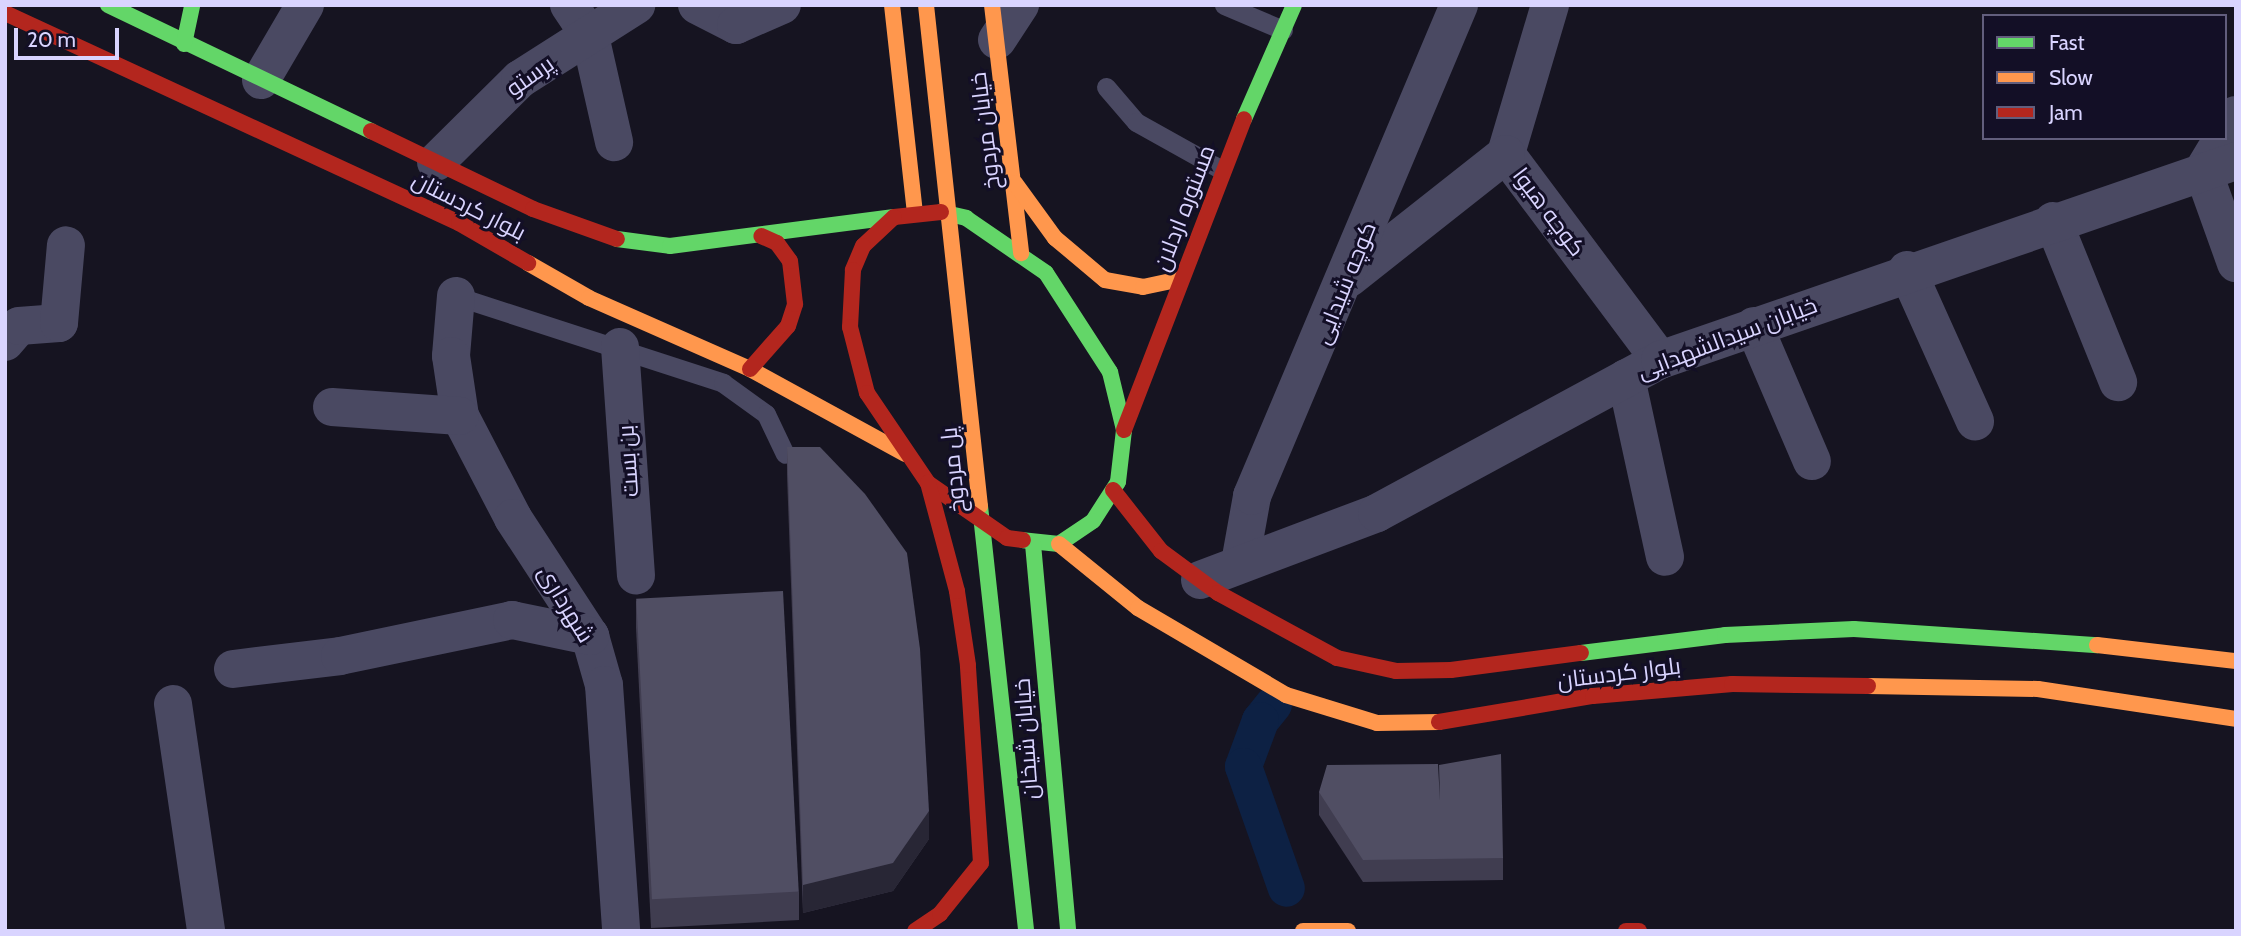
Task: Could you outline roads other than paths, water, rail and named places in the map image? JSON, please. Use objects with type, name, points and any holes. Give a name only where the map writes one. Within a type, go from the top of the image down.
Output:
[{"type":"main road","name":"بلوار کردستان","points":[[108,5],[184,44],[436,162],[609,238],[670,246],[915,214],[966,218],[1021,253],[1046,274],[1089,333],[1110,372],[1124,430]]},
{"type":"main road","points":[[184,44],[192,5]]},
{"type":"main road","points":[[891,5],[915,214]]},
{"type":"main road","name":"پل مردوخ","points":[[926,5],[1026,931]]},
{"type":"main road","name":"مستوره اردلان","points":[[1124,430],[1222,170],[1294,5]]},
{"type":"main road","name":"بلوار کردستان","points":[[5,13],[459,223],[589,298],[750,369],[905,454]]},
{"type":"main road","name":"خیابان مردوخ","points":[[995,23],[1021,253]]},
{"type":"main road","points":[[1013,181],[1055,238],[1105,279],[1143,287],[1181,279]]},
{"type":"main road","points":[[894,217],[863,246],[848,296],[867,393],[905,454],[928,483],[979,523],[1033,544],[1059,544],[1093,522],[1113,490],[1124,430]]},
{"type":"main road","points":[[750,369],[788,326],[795,304],[790,261],[778,243],[761,236]]},
{"type":"main road","points":[[915,931],[940,914],[981,863],[968,665],[957,591],[928,483]]},
{"type":"main road","name":"بلوار کردستان","points":[[1113,490],[1140,531],[1200,580],[1338,658],[1396,671],[1451,670],[1725,635],[1854,629],[2022,636],[2236,661]]},
{"type":"main road","name":"خیابان شیخان","points":[[1033,544],[1068,931]]},
{"type":"main road","name":"بلوار کردستان","points":[[1059,544],[1138,608],[1286,695],[1377,723],[1416,726],[1593,696],[1732,684],[2038,689],[2236,719]]},
{"type":"main road","points":[[1303,931],[1348,931]]},
{"type":"main road","points":[[1626,931],[1639,931]]},
{"type":"street","points":[[569,5],[590,36],[596,87],[614,142]]},
{"type":"street","name":"پرستو","points":[[436,162],[520,79],[636,5]]},
{"type":"street","points":[[697,5],[736,25],[782,5]]},
{"type":"street","points":[[995,23],[1020,5]]},
{"type":"street","name":"کوچه شیدایی","points":[[1240,564],[1252,496],[1349,278],[1459,5]]},
{"type":"street","name":"کوچه هیوا","points":[[1550,5],[1506,154],[1660,360]]},
{"type":"street","points":[[261,80],[295,9]]},
{"type":"street","points":[[2222,140],[2219,166],[2236,262]]},
{"type":"street","points":[[1349,278],[1506,154]]},
{"type":"street","name":"خیابان سیدالشهدایی","points":[[1200,580],[1377,513],[1660,360],[1907,270],[2219,166]]},
{"type":"street","points":[[2053,221],[2118,382]]},
{"type":"street","points":[[5,342],[19,326],[59,323],[66,245]]},
{"type":"street","points":[[1907,270],[1975,421]]},
{"type":"street","name":"شهرداری","points":[[456,296],[451,356],[460,416],[513,518],[590,636],[604,685],[621,931]]},
{"type":"street","points":[[1754,326],[1812,461]]},
{"type":"street","name":"بن بست","points":[[620,347],[636,575]]},
{"type":"street","points":[[1626,378],[1665,557]]},
{"type":"street","points":[[332,407],[460,416]]},
{"type":"street","points":[[233,669],[340,656],[512,620],[590,636]]},
{"type":"street","points":[[173,705],[206,931]]},
{"type":"lane","points":[[1224,5],[1283,30]]},
{"type":"lane","points":[[1106,87],[1136,122],[1222,170]]},
{"type":"lane","points":[[456,296],[536,326],[620,347],[723,383],[766,414],[785,454]]},
{"type":"waterway","points":[[1273,704],[1260,720],[1243,766],[1286,888]]}]
